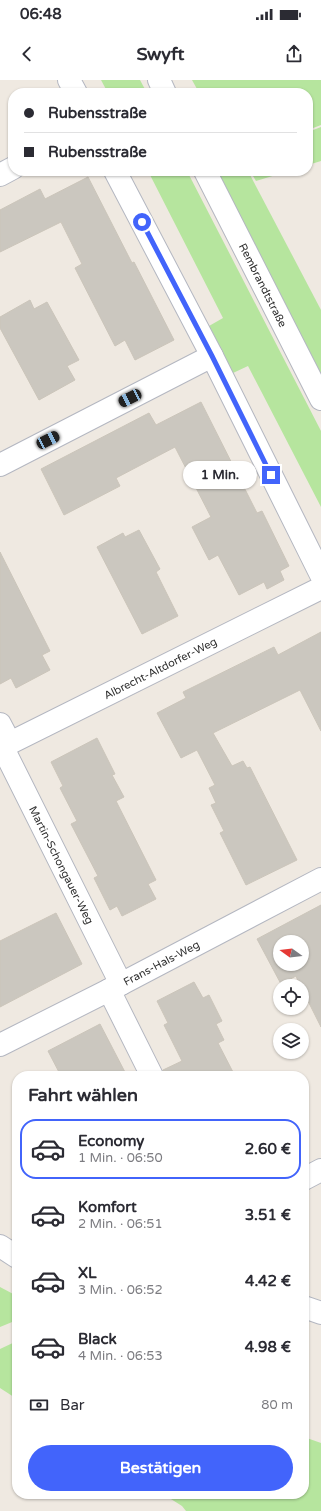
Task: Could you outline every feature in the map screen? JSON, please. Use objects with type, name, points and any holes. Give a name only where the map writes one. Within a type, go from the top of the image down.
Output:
[{"type":"street","points":[[118,176],[212,356],[321,575]]},
{"type":"street","name":"Rembrandtstraße","points":[[208,176],[321,398]]},
{"type":"street","points":[[0,465],[212,356]]},
{"type":"street","name":"Albrecht-Altdorfer-Weg","points":[[4,746],[321,588]]},
{"type":"street","name":"Martin-Schongauer-Weg","points":[[0,724],[4,746],[115,987],[150,1071]]},
{"type":"street","name":"Frans-Hals-Weg","points":[[0,1045],[115,987],[321,879]]},
{"type":"street","points":[[309,1176],[321,1170]]},
{"type":"street","points":[[0,1246],[12,1254]]},
{"type":"street","points":[[309,1309],[321,1313]]},
{"type":"green space","points":[[101,80],[140,80],[144,88],[105,88]]},
{"type":"green space","points":[[192,80],[321,80],[321,125],[313,128],[313,88],[196,88]]},
{"type":"green space","points":[[321,127],[321,161],[313,163],[313,130]]},
{"type":"green space","points":[[151,176],[190,176],[321,431],[321,507],[248,366],[233,373],[209,326],[223,318]]},
{"type":"green space","points":[[218,176],[251,176],[321,310],[321,375]]},
{"type":"green space","points":[[253,176],[272,176],[256,181]]},
{"type":"green space","points":[[0,1287],[12,1293],[12,1322],[0,1327]]},
{"type":"green space","points":[[12,1343],[12,1396],[0,1388],[0,1349]]},
{"type":"green space","points":[[309,1439],[321,1443],[321,1511],[186,1511],[182,1506],[171,1499],[309,1499]]},
{"type":"building","points":[[88,177],[132,263],[134,262],[174,340],[135,360],[125,340],[115,346],[75,268],[82,264],[61,222],[0,252],[0,210],[40,189],[45,199]]},
{"type":"building","points":[[30,300],[34,309],[47,302],[79,360],[67,366],[75,380],[39,400],[0,328],[0,317]]},
{"type":"building","points":[[201,402],[257,513],[262,511],[289,566],[280,571],[284,580],[267,589],[264,582],[239,595],[218,555],[209,560],[192,527],[211,517],[175,447],[116,478],[120,486],[64,515],[41,469],[149,413],[156,425]]},
{"type":"building","points":[[139,530],[160,569],[156,572],[178,616],[142,634],[97,547],[123,533],[125,537]]},
{"type":"building","points":[[0,552],[50,651],[42,655],[50,670],[16,688],[11,678],[0,684]]},
{"type":"building","points":[[321,632],[321,731],[300,690],[213,733],[232,766],[243,761],[247,768],[250,767],[297,860],[246,885],[220,833],[224,831],[211,805],[216,803],[209,788],[215,785],[197,750],[181,758],[157,713],[186,698],[183,692],[274,647],[278,655]]},
{"type":"building","points":[[97,738],[115,774],[112,775],[124,797],[116,801],[156,880],[148,884],[156,899],[122,916],[117,906],[110,910],[94,878],[98,876],[71,824],[77,821],[60,788],[63,786],[51,762]]},
{"type":"building","points":[[321,905],[321,1027],[309,1003],[309,979],[297,979],[296,976],[290,979],[278,979],[274,971],[309,971],[309,935],[273,935],[273,969],[257,939]]},
{"type":"building","points":[[56,913],[82,964],[0,1007],[0,941]]},
{"type":"building","points":[[194,982],[203,998],[209,995],[222,1021],[216,1024],[224,1040],[218,1043],[232,1071],[163,1071],[182,1061],[164,1025],[168,1023],[157,1001]]},
{"type":"building","points":[[100,1024],[124,1071],[58,1071],[48,1051]]},
{"type":"route","points":[[142,222],[212,356],[271,475]]}]
